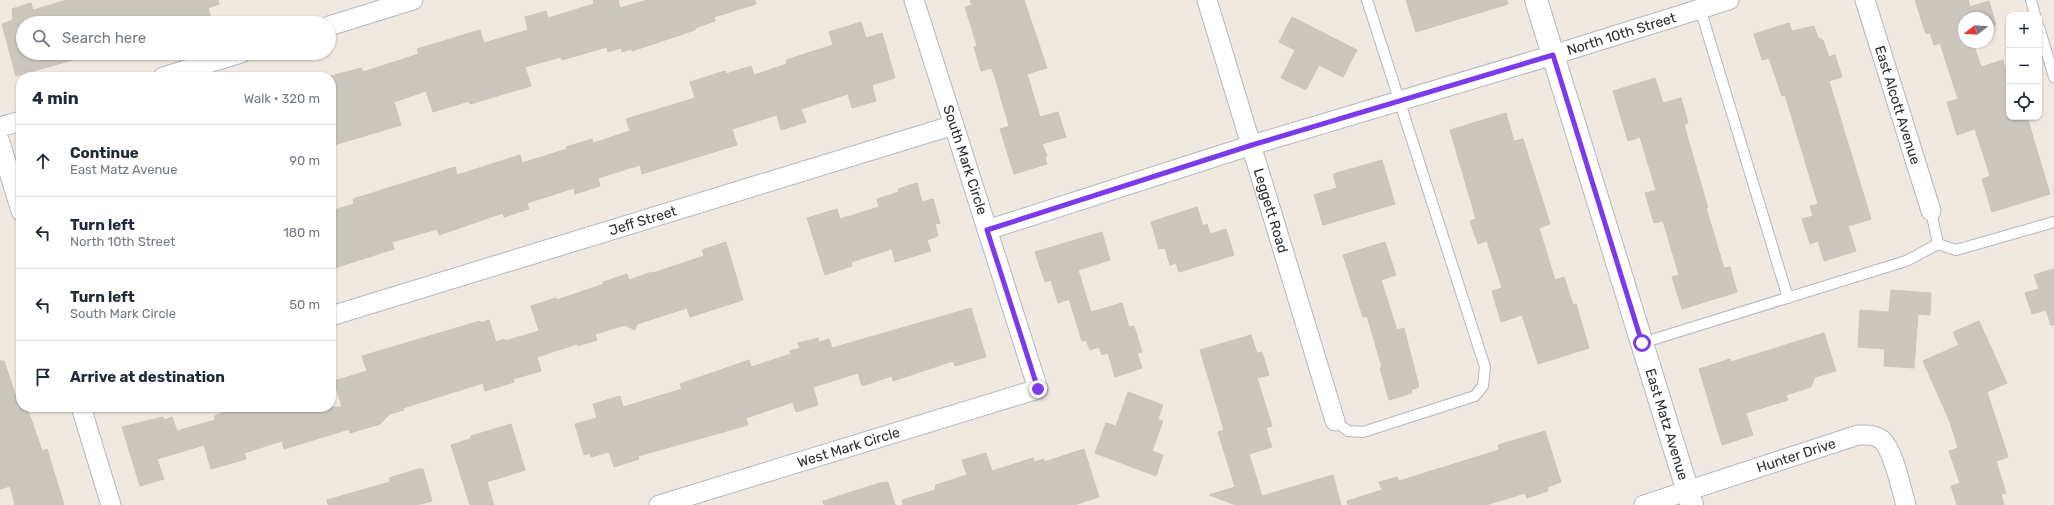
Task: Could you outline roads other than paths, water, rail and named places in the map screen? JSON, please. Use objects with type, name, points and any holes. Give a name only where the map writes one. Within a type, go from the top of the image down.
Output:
[{"type":"street","points":[[336,24],[413,0]]},
{"type":"street","name":"South Mark Circle","points":[[914,0],[1038,389]]},
{"type":"street","name":"Leggett Road","points":[[1207,0],[1335,421]]},
{"type":"street","name":"East Matz Avenue","points":[[1536,0],[1690,498]]},
{"type":"street","name":"North 10th Street","points":[[987,230],[1252,145],[1553,55],[1699,4],[1729,0]]},
{"type":"street","name":"East Alcott Avenue","points":[[1865,0],[1931,211]]},
{"type":"street","points":[[179,72],[218,60]]},
{"type":"street","points":[[0,127],[16,122]]},
{"type":"street","name":"Jeff Street","points":[[336,314],[954,125]]},
{"type":"street","points":[[0,142],[16,195]]},
{"type":"street","name":"West Mark Circle","points":[[659,505],[1038,389]]},
{"type":"street","points":[[83,412],[111,505]]},
{"type":"street","name":"Hunter Drive","points":[[1644,505],[1690,498],[1858,435],[1872,435],[1882,441],[1890,451],[1906,505]]},
{"type":"lane","points":[[1335,421],[1348,431],[1363,432],[1475,396],[1483,386],[1485,367],[1367,0]]},
{"type":"lane","points":[[2031,0],[2034,12]]},
{"type":"lane","points":[[1699,4],[1788,298]]},
{"type":"lane","points":[[2042,37],[2054,77]]},
{"type":"lane","points":[[1931,211],[1938,244]]},
{"type":"lane","points":[[1642,343],[1906,261],[1938,244],[1956,250],[2054,222]]}]
